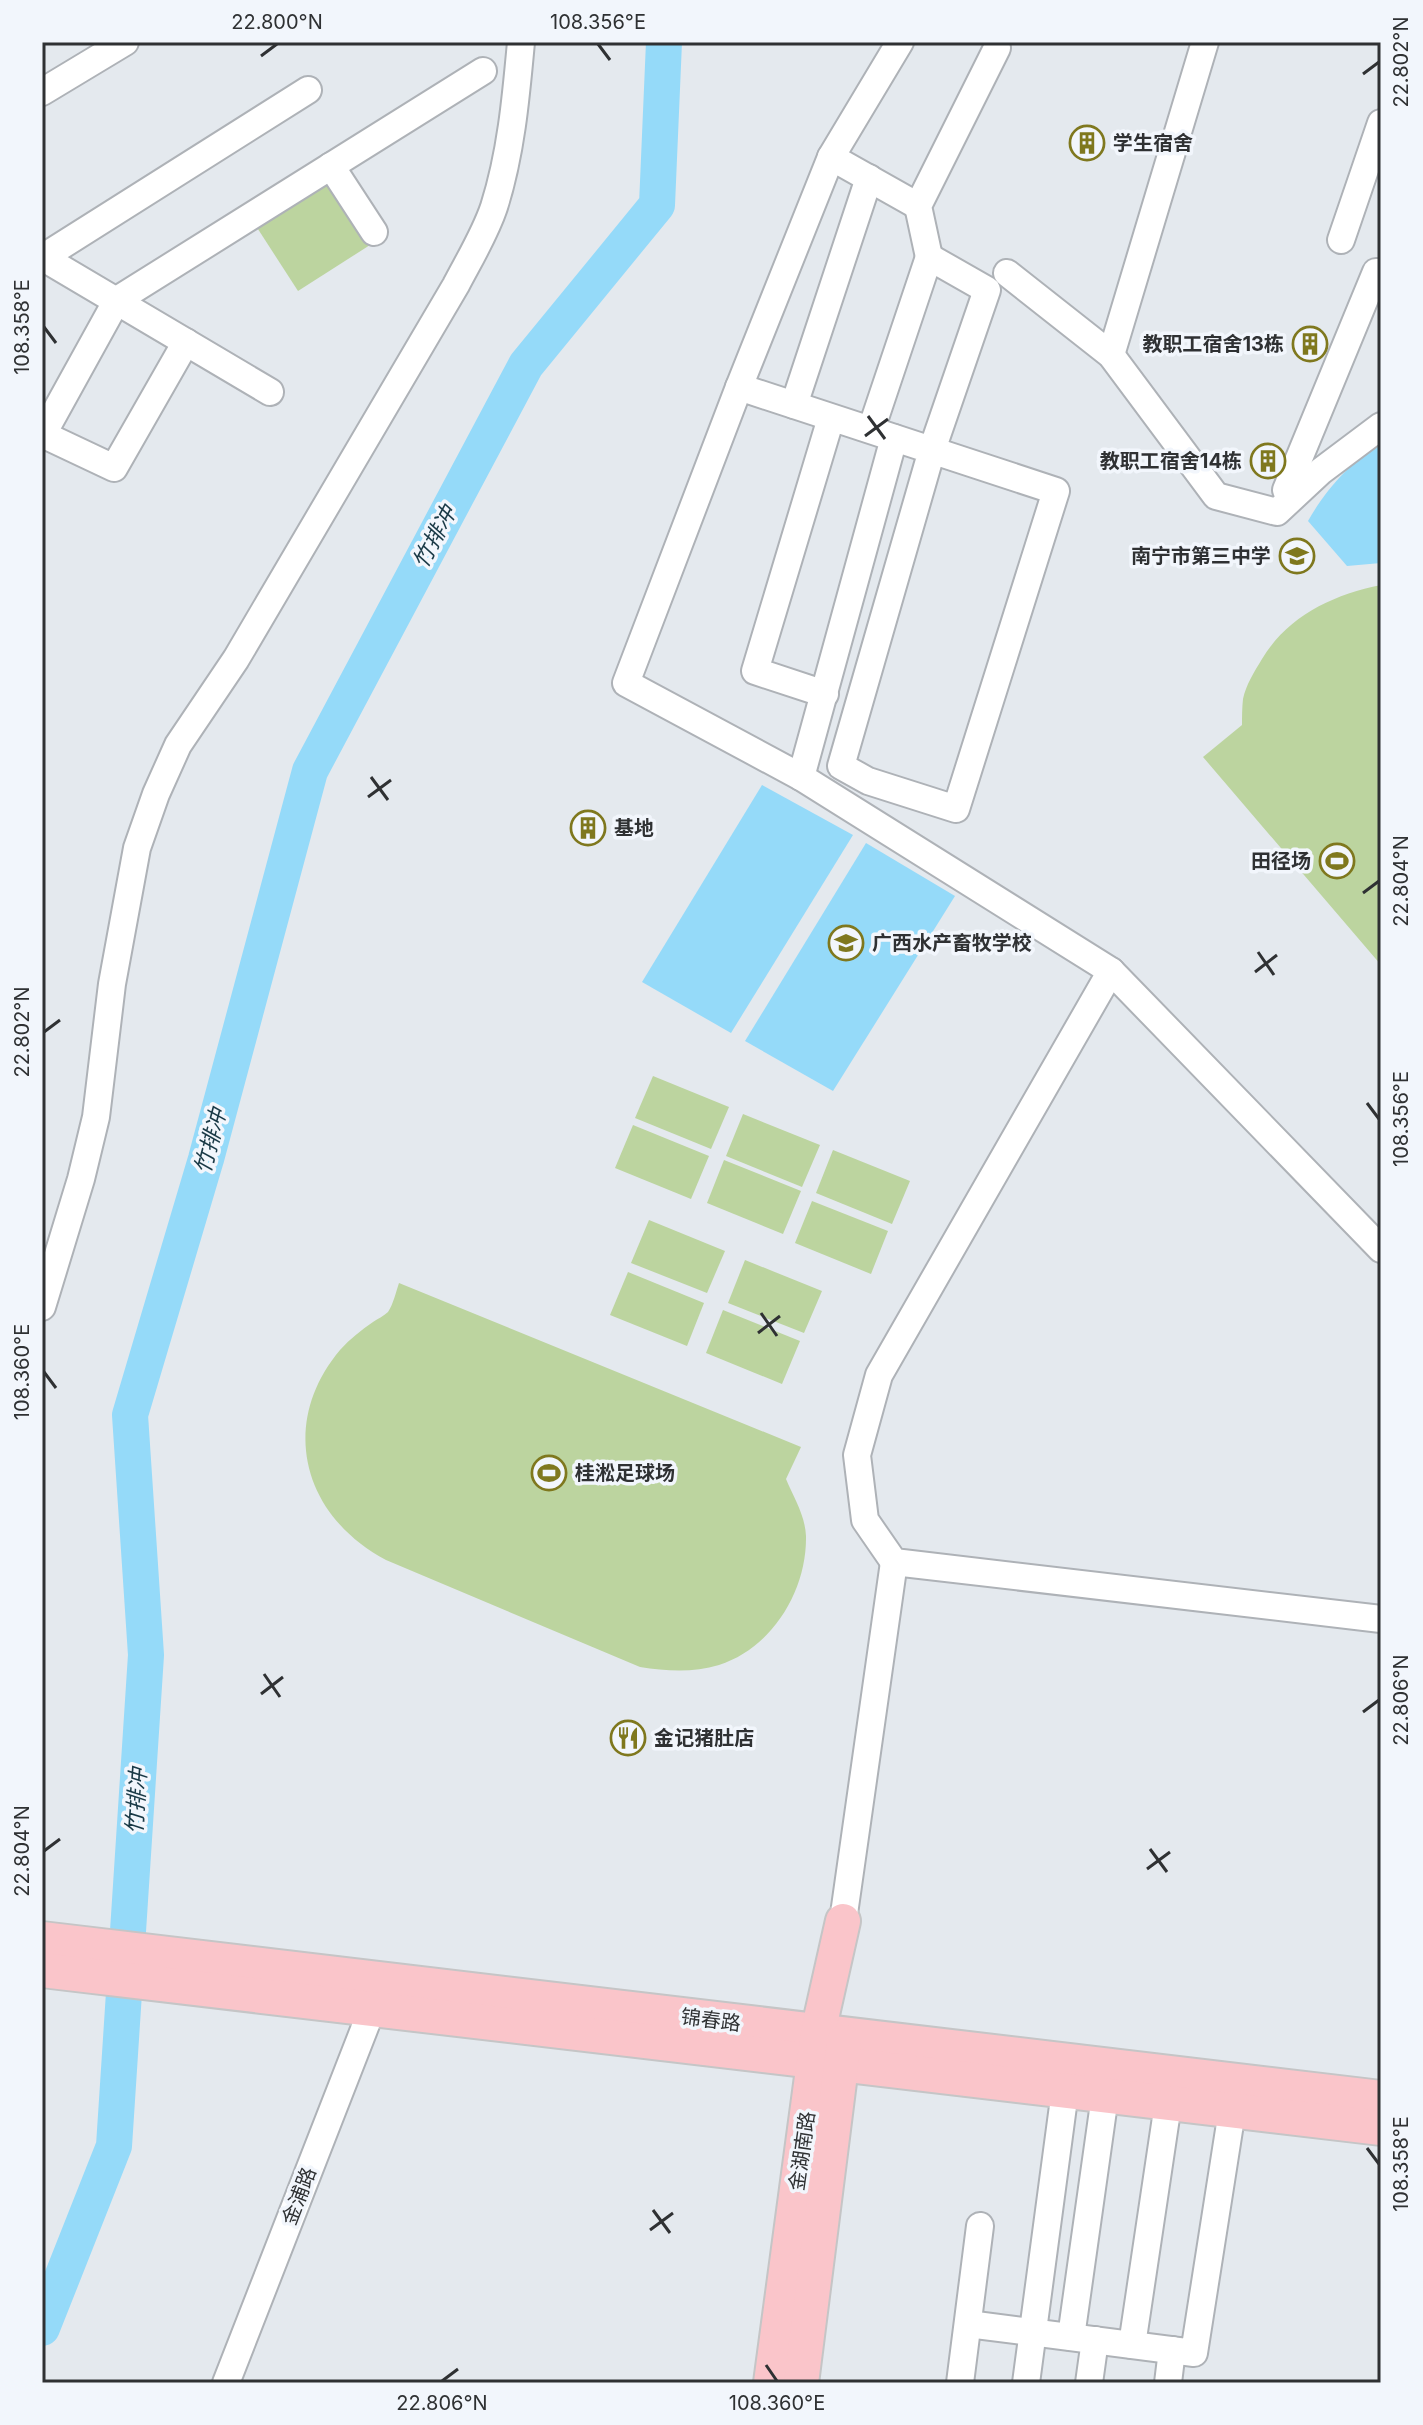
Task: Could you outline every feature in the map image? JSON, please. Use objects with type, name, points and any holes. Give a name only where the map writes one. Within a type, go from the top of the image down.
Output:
[{"type":"main road","name":"金湖南路","points":[[801,2383],[843,1921]]},
{"type":"main road","name":"锦春路","points":[[42,1939],[289,1985],[372,2009],[1381,2098]]},
{"type":"main road","name":"锦春路","points":[[42,1970],[289,1985],[830,2048],[1065,2091],[1381,2128]]},
{"type":"main road","name":"金湖南路","points":[[771,2383],[830,2048]]},
{"type":"street","points":[[42,92],[125,42]]},
{"type":"street","points":[[42,1307],[77,1195],[96,1117],[112,984],[137,848],[156,794],[178,745],[236,659],[456,285],[477,244],[494,208],[505,162],[516,105],[521,42]]},
{"type":"street","points":[[900,42],[831,157],[626,683],[801,777],[1111,971],[1381,1249]]},
{"type":"street","points":[[1111,355],[1205,42]]},
{"type":"street","points":[[801,777],[825,694],[882,434],[929,257],[918,206],[997,48]]},
{"type":"street","points":[[186,342],[114,468],[42,434],[117,300],[483,71]]},
{"type":"street","points":[[270,392],[42,257],[308,90]]},
{"type":"street","points":[[1341,240],[1381,123]]},
{"type":"street","points":[[831,157],[918,206]]},
{"type":"street","points":[[331,166],[374,232]]},
{"type":"street","points":[[794,405],[869,178]]},
{"type":"street","points":[[739,387],[831,418],[932,450],[1056,491],[956,809],[868,781],[841,766],[932,450],[987,290],[929,257]]},
{"type":"street","points":[[1286,490],[1376,272],[1381,272]]},
{"type":"street","points":[[1007,273],[1111,355],[1216,496],[1277,512],[1321,471],[1381,426]]},
{"type":"street","points":[[825,694],[755,671],[831,418]]},
{"type":"street","points":[[1111,971],[879,1375],[857,1455],[865,1520],[894,1562],[1381,1619]]},
{"type":"street","name":"金湖南路","points":[[843,1921],[894,1562]]},
{"type":"street","name":"金浦路","points":[[226,2383],[372,2009]]},
{"type":"street","points":[[1026,2383],[1065,2091]]},
{"type":"street","points":[[1089,2383],[1083,2339],[1105,2096]]},
{"type":"street","points":[[1132,2345],[1168,2104]]},
{"type":"street","points":[[968,2324],[1194,2353],[1232,2111]]},
{"type":"street","points":[[960,2383],[980,2226]]},
{"type":"street","points":[[1168,2383],[1172,2350]]},
{"type":"green space","points":[[328,180],[370,245],[298,291],[256,226]]},
{"type":"green space","name":"田径场","points":[[1381,585],[1381,965],[1203,757],[1242,725],[1243,699],[1248,684],[1262,659],[1285,631],[1298,619],[1329,601]]},
{"type":"green space","points":[[653,1076],[729,1107],[711,1149],[635,1118]]},
{"type":"green space","points":[[743,1114],[820,1145],[802,1187],[726,1156]]},
{"type":"green space","points":[[633,1125],[709,1156],[691,1199],[615,1168]]},
{"type":"green space","points":[[833,1150],[910,1181],[892,1224],[816,1193]]},
{"type":"green space","points":[[724,1160],[801,1191],[783,1234],[707,1203]]},
{"type":"green space","points":[[812,1201],[888,1231],[871,1274],[795,1243]]},
{"type":"green space","points":[[649,1220],[725,1251],[707,1293],[631,1263]]},
{"type":"green space","points":[[745,1260],[822,1291],[804,1333],[728,1303]]},
{"type":"green space","points":[[628,1272],[704,1303],[687,1346],[610,1315]]},
{"type":"green space","name":"桂淞足球场","points":[[399,1283],[801,1447],[786,1479],[804,1521],[805,1557],[793,1597],[770,1631],[738,1657],[719,1665],[680,1670],[640,1667],[386,1560],[358,1541],[335,1519],[319,1494],[309,1466],[305,1437],[309,1408],[321,1378],[340,1350],[360,1331],[388,1312]]},
{"type":"green space","points":[[723,1310],[800,1341],[782,1384],[706,1353]]},
{"type":"water","points":[[1381,445],[1381,563],[1347,566],[1308,521],[1339,478],[1359,459]]},
{"type":"water","points":[[762,785],[853,835],[731,1033],[642,982]]},
{"type":"water","points":[[866,843],[955,896],[833,1091],[745,1041]]},
{"type":"waterway","name":"竹排冲","points":[[42,2328],[114,2146],[146,1655],[130,1415],[206,1159],[310,771],[526,365],[657,205],[664,42]]},
{"type":"place","name":"学生宿舍","points":[[1087,143]]},
{"type":"place","name":"教职工宿舍13栋","points":[[1310,344]]},
{"type":"place","name":"教职工宿舍14栋","points":[[1268,461]]},
{"type":"place","name":"南宁市第三中学","points":[[1297,556]]},
{"type":"place","name":"基地","points":[[588,828]]},
{"type":"place","name":"田径场","points":[[1337,861]]},
{"type":"place","name":"广西水产畜牧学校","points":[[846,943]]},
{"type":"place","name":"桂淞足球场","points":[[549,1473]]},
{"type":"place","name":"金记猪肚店","points":[[628,1738]]}]
